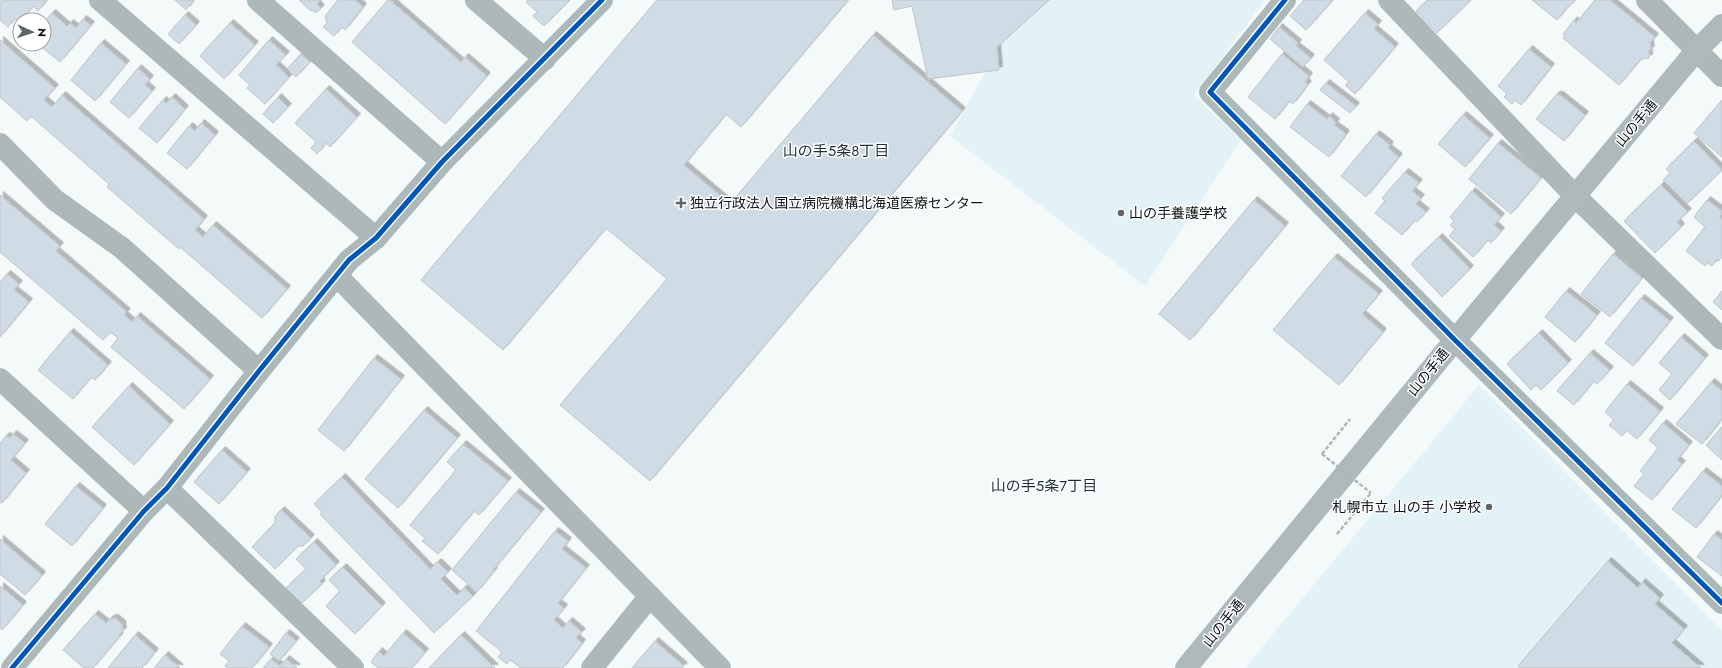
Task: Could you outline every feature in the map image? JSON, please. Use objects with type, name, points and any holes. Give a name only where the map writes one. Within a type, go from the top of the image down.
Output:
[{"type":"main road","name":"山の手通","points":[[1186,668],[1575,196],[1696,51],[1722,25]]},
{"type":"street","points":[[100,0],[376,238]]},
{"type":"street","points":[[258,0],[442,162]]},
{"type":"street","points":[[476,0],[545,59]]},
{"type":"street","points":[[12,668],[144,511],[167,488],[349,260],[376,238],[442,162],[602,0]]},
{"type":"street","points":[[1285,0],[1210,92],[1455,340],[1722,604]]},
{"type":"street","points":[[1389,0],[1575,196],[1722,339]]},
{"type":"street","points":[[1647,0],[1722,76]]},
{"type":"street","points":[[0,144],[55,200],[122,248],[259,371]]},
{"type":"street","points":[[337,276],[720,668]]},
{"type":"street","points":[[0,379],[144,511]]},
{"type":"street","points":[[167,488],[353,668]]},
{"type":"street","points":[[592,668],[650,596]]},
{"type":"path","points":[[1337,534],[1371,494],[1322,454],[1350,419]]},
{"type":"shaded area","name":"山の手養護学校","points":[[985,0],[1265,0],[1194,95],[1241,140],[1145,286],[950,136],[993,58]]},
{"type":"shaded area","name":"札幌市立 山の手 小学校","points":[[1479,385],[1722,630],[1722,668],[1245,668]]},
{"type":"building","points":[[2,0],[47,0],[38,11],[33,6],[28,12],[12,12],[12,22],[8,27],[0,20],[0,2]]},
{"type":"building","points":[[175,0],[194,0],[186,10]]},
{"type":"building","points":[[299,0],[321,0],[317,4],[321,8],[316,13],[312,10],[311,11]]},
{"type":"building","points":[[338,0],[355,0],[363,7],[345,30],[342,27],[334,36],[323,27],[327,23],[325,16]]},
{"type":"building","points":[[388,0],[390,0],[461,62],[465,57],[487,76],[445,124],[352,42]]},
{"type":"building","points":[[528,0],[570,0],[544,26],[533,16],[537,12],[526,2]]},
{"type":"building","points":[[657,0],[848,0],[741,127],[726,114],[684,165],[730,204],[873,35],[962,111],[650,481],[560,405],[667,279],[606,228],[503,350],[421,280]]},
{"type":"building","points":[[892,0],[1049,0],[997,47],[999,70],[928,79],[912,6],[894,10]]},
{"type":"building","points":[[1304,0],[1333,0],[1306,30],[1290,16]]},
{"type":"building","points":[[1428,0],[1471,0],[1437,33],[1416,11]]},
{"type":"building","points":[[1532,0],[1575,0],[1557,20]]},
{"type":"building","points":[[1595,0],[1610,0],[1655,37],[1650,43],[1651,50],[1649,50],[1649,58],[1641,59],[1619,85],[1563,38],[1565,35],[1563,34],[1574,20],[1576,23]]},
{"type":"building","points":[[52,13],[67,26],[70,23],[76,28],[83,19],[91,25],[60,62],[48,52],[52,52]]},
{"type":"building","points":[[1365,13],[1378,24],[1374,29],[1395,47],[1355,94],[1345,85],[1349,82],[1324,60]]},
{"type":"building","points":[[185,15],[196,25],[179,44],[168,34]]},
{"type":"building","points":[[230,23],[255,45],[224,79],[200,56]]},
{"type":"building","points":[[1279,27],[1298,43],[1296,46],[1311,58],[1303,67],[1270,39]]},
{"type":"building","points":[[0,40],[55,88],[44,100],[52,107],[62,95],[204,219],[195,230],[203,237],[213,225],[287,289],[262,318],[180,247],[179,249],[107,187],[109,184],[31,116],[27,121],[0,97]]},
{"type":"building","points":[[269,40],[286,55],[276,65],[289,77],[265,104],[247,88],[250,85],[239,75]]},
{"type":"building","points":[[101,43],[126,64],[95,101],[71,80]]},
{"type":"building","points":[[1529,49],[1551,67],[1521,105],[1515,100],[1512,104],[1504,97],[1507,94],[1498,86]]},
{"type":"building","points":[[301,54],[310,62],[296,77],[287,69]]},
{"type":"building","points":[[1282,54],[1309,76],[1305,82],[1308,84],[1293,104],[1289,101],[1275,119],[1248,97]]},
{"type":"building","points":[[138,68],[150,79],[145,85],[152,91],[129,118],[110,102]]},
{"type":"building","points":[[1326,83],[1356,106],[1350,113],[1320,90]]},
{"type":"building","points":[[326,89],[357,117],[330,147],[326,143],[317,154],[311,148],[316,142],[295,123]]},
{"type":"building","points":[[1556,95],[1560,95],[1585,115],[1564,141],[1536,119]]},
{"type":"building","points":[[172,97],[185,109],[157,143],[139,128],[163,100],[166,103]]},
{"type":"building","points":[[278,97],[288,107],[273,123],[263,114]]},
{"type":"building","points":[[1721,101],[1722,102],[1722,157],[1694,133]]},
{"type":"building","points":[[1307,104],[1327,119],[1329,116],[1336,122],[1334,125],[1346,134],[1329,157],[1290,127]]},
{"type":"building","points":[[1463,115],[1490,138],[1465,167],[1438,144]]},
{"type":"building","points":[[201,123],[215,135],[187,169],[167,153],[189,126],[195,131]]},
{"type":"building","points":[[1376,134],[1390,145],[1388,148],[1399,157],[1366,197],[1341,176]]},
{"type":"building","points":[[1694,141],[1722,170],[1687,204],[1663,180],[1670,173],[1666,169]]},
{"type":"building","points":[[1498,143],[1541,178],[1511,214],[1469,179]]},
{"type":"building","points":[[1405,172],[1419,183],[1412,191],[1421,198],[1416,204],[1426,212],[1417,222],[1415,220],[1402,235],[1375,213],[1385,201],[1382,198]]},
{"type":"building","points":[[1661,185],[1688,212],[1677,222],[1681,227],[1655,253],[1624,221]]},
{"type":"building","points":[[1472,191],[1501,217],[1494,225],[1501,231],[1491,243],[1488,240],[1473,257],[1449,236],[1455,229],[1450,225],[1454,221],[1450,217]]},
{"type":"building","points":[[0,195],[60,246],[56,251],[127,312],[124,315],[132,322],[137,316],[210,379],[184,409],[111,347],[118,338],[110,332],[103,340],[0,252]]},
{"type":"building","points":[[1254,200],[1285,226],[1190,340],[1159,314]]},
{"type":"building","points":[[1707,200],[1722,211],[1720,217],[1722,219],[1722,257],[1719,261],[1717,259],[1712,266],[1708,263],[1705,266],[1686,251],[1705,227],[1694,217]]},
{"type":"building","points":[[1439,237],[1470,269],[1442,297],[1411,264]]},
{"type":"building","points":[[1613,254],[1642,278],[1610,317],[1581,294]]},
{"type":"building","points":[[1334,257],[1379,294],[1362,314],[1383,332],[1339,385],[1273,330]]},
{"type":"building","points":[[7,274],[19,284],[14,290],[29,302],[0,337],[0,282]]},
{"type":"building","points":[[1566,291],[1597,315],[1575,342],[1545,317]]},
{"type":"building","points":[[1722,291],[1722,310],[1713,302]]},
{"type":"building","points":[[1641,298],[1670,321],[1633,366],[1605,343]]},
{"type":"building","points":[[70,332],[108,365],[95,380],[91,377],[73,399],[38,370]]},
{"type":"building","points":[[1539,333],[1568,363],[1541,390],[1536,385],[1531,390],[1507,364]]},
{"type":"building","points":[[1681,337],[1705,358],[1670,400],[1659,390],[1672,374],[1659,363]]},
{"type":"building","points":[[1590,353],[1610,370],[1597,384],[1594,381],[1574,405],[1557,391]]},
{"type":"building","points":[[374,358],[401,379],[344,451],[318,430]]},
{"type":"building","points":[[1711,382],[1722,391],[1722,419],[1702,444],[1676,424]]},
{"type":"building","points":[[1627,384],[1660,411],[1637,439],[1627,431],[1622,436],[1609,425],[1614,420],[1605,412]]},
{"type":"building","points":[[129,386],[170,424],[134,465],[92,427]]},
{"type":"building","points":[[424,410],[457,438],[398,508],[365,479]]},
{"type":"building","points":[[1663,423],[1689,445],[1677,460],[1682,464],[1652,500],[1634,486],[1644,474],[1640,471],[1658,448],[1649,440]]},
{"type":"building","points":[[1722,427],[1722,460],[1706,445]]},
{"type":"building","points":[[13,434],[25,443],[11,460],[26,473],[2,503],[0,502],[0,443],[6,436],[10,438]]},
{"type":"building","points":[[463,444],[508,481],[479,515],[474,511],[438,554],[422,541],[425,538],[410,525],[456,470],[447,462]]},
{"type":"building","points":[[222,450],[247,472],[219,504],[194,482]]},
{"type":"building","points":[[1703,471],[1722,486],[1722,495],[1696,528],[1672,509]]},
{"type":"building","points":[[342,477],[430,569],[438,562],[448,572],[441,579],[457,595],[464,588],[473,596],[434,633],[320,514],[322,512],[314,504]]},
{"type":"building","points":[[76,486],[103,508],[72,546],[45,524]]},
{"type":"building","points":[[516,492],[541,512],[493,570],[494,571],[477,592],[452,570]]},
{"type":"building","points":[[281,510],[311,538],[303,546],[298,546],[275,569],[252,547],[275,523],[275,516]]},
{"type":"building","points":[[555,531],[568,541],[562,549],[586,568],[558,603],[564,608],[554,620],[563,628],[569,621],[582,632],[576,638],[582,643],[563,668],[521,668],[510,660],[507,664],[498,657],[502,652],[476,631]]},
{"type":"building","points":[[1714,534],[1722,540],[1722,576],[1697,557]]},
{"type":"building","points":[[0,539],[42,575],[25,595],[0,574]]},
{"type":"building","points":[[314,542],[336,565],[320,581],[322,584],[301,604],[286,588],[306,569],[296,559]]},
{"type":"building","points":[[1608,561],[1638,588],[1642,582],[1660,598],[1655,604],[1684,629],[1672,643],[1701,668],[1520,668],[1518,666]]},
{"type":"building","points":[[343,567],[382,606],[355,634],[326,606],[340,591],[329,580]]},
{"type":"building","points":[[0,586],[23,605],[2,630],[0,628]]},
{"type":"building","points":[[95,614],[106,623],[110,619],[115,618],[122,624],[123,631],[118,635],[120,636],[93,668],[84,668],[63,650]]},
{"type":"building","points":[[242,626],[269,647],[252,668],[228,668],[225,666],[229,661],[220,654]]},
{"type":"building","points":[[286,633],[296,641],[279,661],[270,654]]},
{"type":"building","points":[[403,633],[425,652],[412,668],[378,668],[371,662],[379,651],[384,656]]},
{"type":"building","points":[[135,635],[155,652],[142,668],[108,668]]},
{"type":"building","points":[[461,635],[495,668],[429,668]]},
{"type":"building","points":[[655,641],[684,666],[682,668],[632,668]]},
{"type":"building","points":[[165,655],[180,668],[154,668]]},
{"type":"building","points":[[271,659],[280,666],[286,659],[297,668],[263,668]]},
{"type":"cycle path","points":[[12,668],[144,511],[167,488],[349,260],[376,238],[442,162],[602,0]]},
{"type":"cycle path","points":[[1285,0],[1210,92],[1455,340],[1722,603]]},
{"type":"place","name":"独立行政法人国立病院機構北海道医療センター","points":[[681,203]]},
{"type":"place","name":"山の手養護学校","points":[[1121,213]]},
{"type":"place","name":"札幌市立 山の手 小学校","points":[[1489,507]]},
{"type":"district","name":"山の手5条8丁目","points":[[836,151]]},
{"type":"district","name":"山の手5条7丁目","points":[[1044,486]]}]
